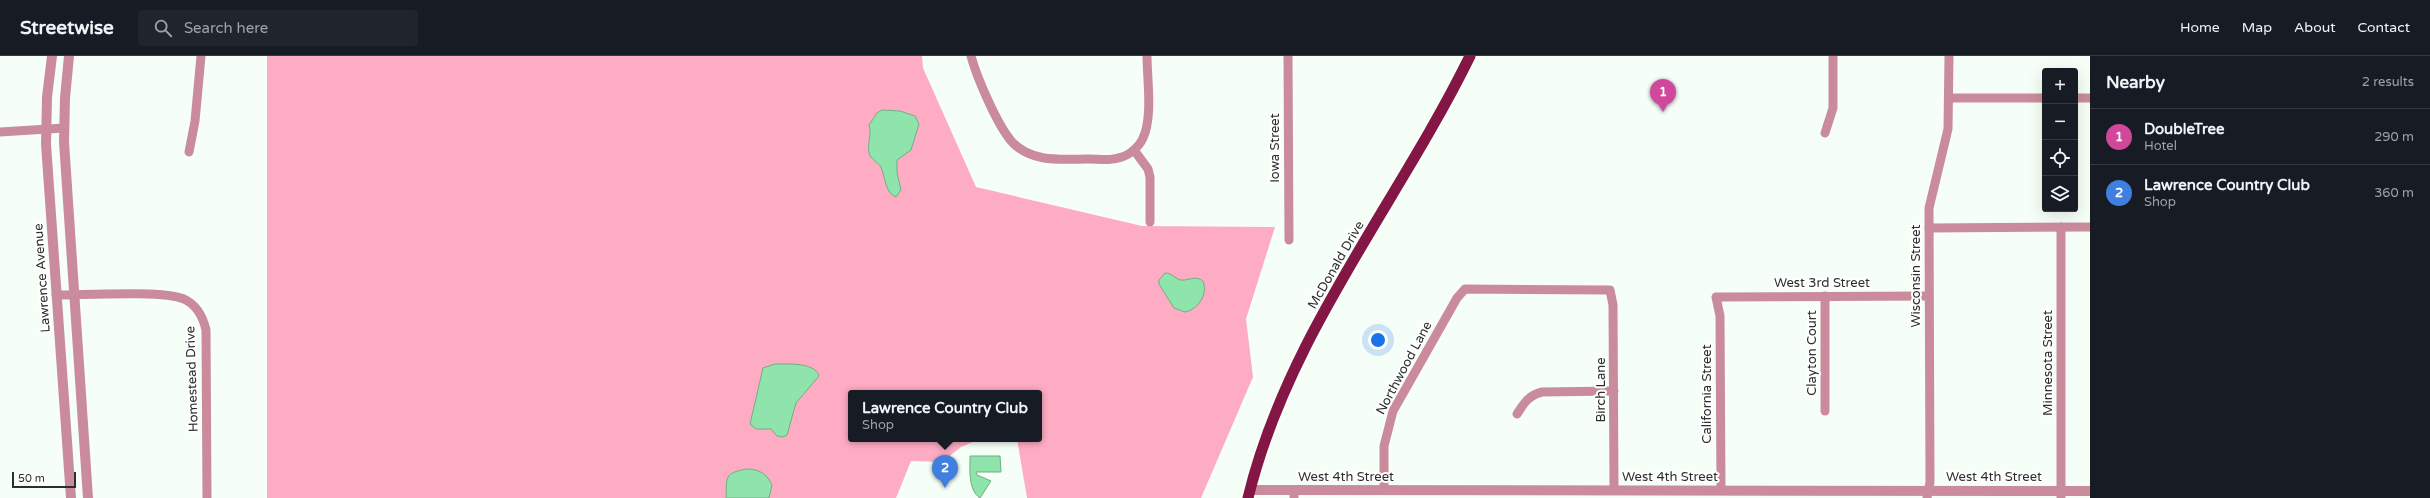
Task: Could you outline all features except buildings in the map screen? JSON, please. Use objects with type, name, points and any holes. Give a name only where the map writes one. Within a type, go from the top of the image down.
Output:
[{"type":"highway","name":"McDonald Drive","points":[[1249,494],[1266,439],[1297,366],[1342,282],[1444,108],[1470,56]]},
{"type":"street","name":"Lawrence Avenue","points":[[52,56],[46,129],[56,296],[71,498]]},
{"type":"street","points":[[69,56],[64,128],[88,498]]},
{"type":"street","points":[[189,152],[195,121],[201,56]]},
{"type":"street","points":[[971,56],[975,71],[1007,136],[1031,155],[1051,159],[1110,159],[1119,158],[1134,150],[1144,138],[1146,129],[1147,56]]},
{"type":"street","name":"Iowa Street","points":[[1288,56],[1289,240]]},
{"type":"street","points":[[1825,133],[1833,108],[1833,56]]},
{"type":"street","name":"Wisconsin Street","points":[[1928,494],[1929,228],[1931,198],[1948,130],[1949,56]]},
{"type":"street","points":[[1949,98],[2042,98]]},
{"type":"street","points":[[2078,98],[2090,98]]},
{"type":"street","points":[[0,132],[64,128]]},
{"type":"street","points":[[1134,150],[1148,169],[1150,177],[1150,222]]},
{"type":"street","name":"Minnesota Street","points":[[2061,227],[2061,494]]},
{"type":"street","points":[[1929,228],[2090,227]]},
{"type":"street","name":"Birch Lane","points":[[1465,289],[1610,290],[1613,305],[1614,490]]},
{"type":"street","name":"Northwood Lane","points":[[1384,490],[1384,446],[1393,411],[1457,298],[1465,289]]},
{"type":"street","name":"Homestead Drive","points":[[56,296],[177,297],[186,300],[200,312],[206,330],[207,498]]},
{"type":"street","name":"Clayton Court","points":[[1825,296],[1825,411]]},
{"type":"street","name":"West 3rd Street","points":[[1716,298],[1929,296]]},
{"type":"street","name":"California Street","points":[[1716,298],[1720,316],[1721,490]]},
{"type":"street","points":[[1517,414],[1527,399],[1533,394],[1542,392],[1614,391]]},
{"type":"street","name":"West 4th Street","points":[[1249,494],[1294,494],[1384,490],[1401,494],[1614,490],[1669,494],[1721,490],[1928,494],[2061,494],[2090,490]]},
{"type":"shaded area","points":[[267,56],[922,56],[923,68],[976,187],[1142,226],[1275,227],[1246,319],[1253,377],[1201,498],[1027,498],[1018,442],[1042,442],[1042,390],[848,390],[848,442],[973,442],[961,447],[942,462],[911,461],[896,498],[267,498]]},
{"type":"shaded area","points":[[882,110],[900,111],[915,116],[919,124],[911,150],[897,160],[897,173],[901,190],[896,197],[892,195],[887,188],[881,167],[869,153],[869,125],[877,113]]},
{"type":"shaded area","points":[[1165,273],[1180,280],[1198,278],[1203,281],[1203,296],[1194,308],[1185,312],[1174,308],[1159,284],[1159,280]]},
{"type":"shaded area","points":[[775,364],[806,366],[816,371],[819,376],[796,403],[787,435],[783,437],[777,436],[771,429],[756,429],[750,424],[763,368]]},
{"type":"shaded area","points":[[970,456],[1000,456],[1001,472],[976,472],[977,475],[991,481],[980,498],[973,490],[970,473]]},
{"type":"shaded area","points":[[747,469],[759,471],[768,478],[772,485],[769,498],[726,498],[726,486],[730,475],[734,472]]},
{"type":"place","name":"DoubleTree","points":[[1663,112]]},
{"type":"place","name":"Lawrence Country Club","points":[[945,488]]}]
